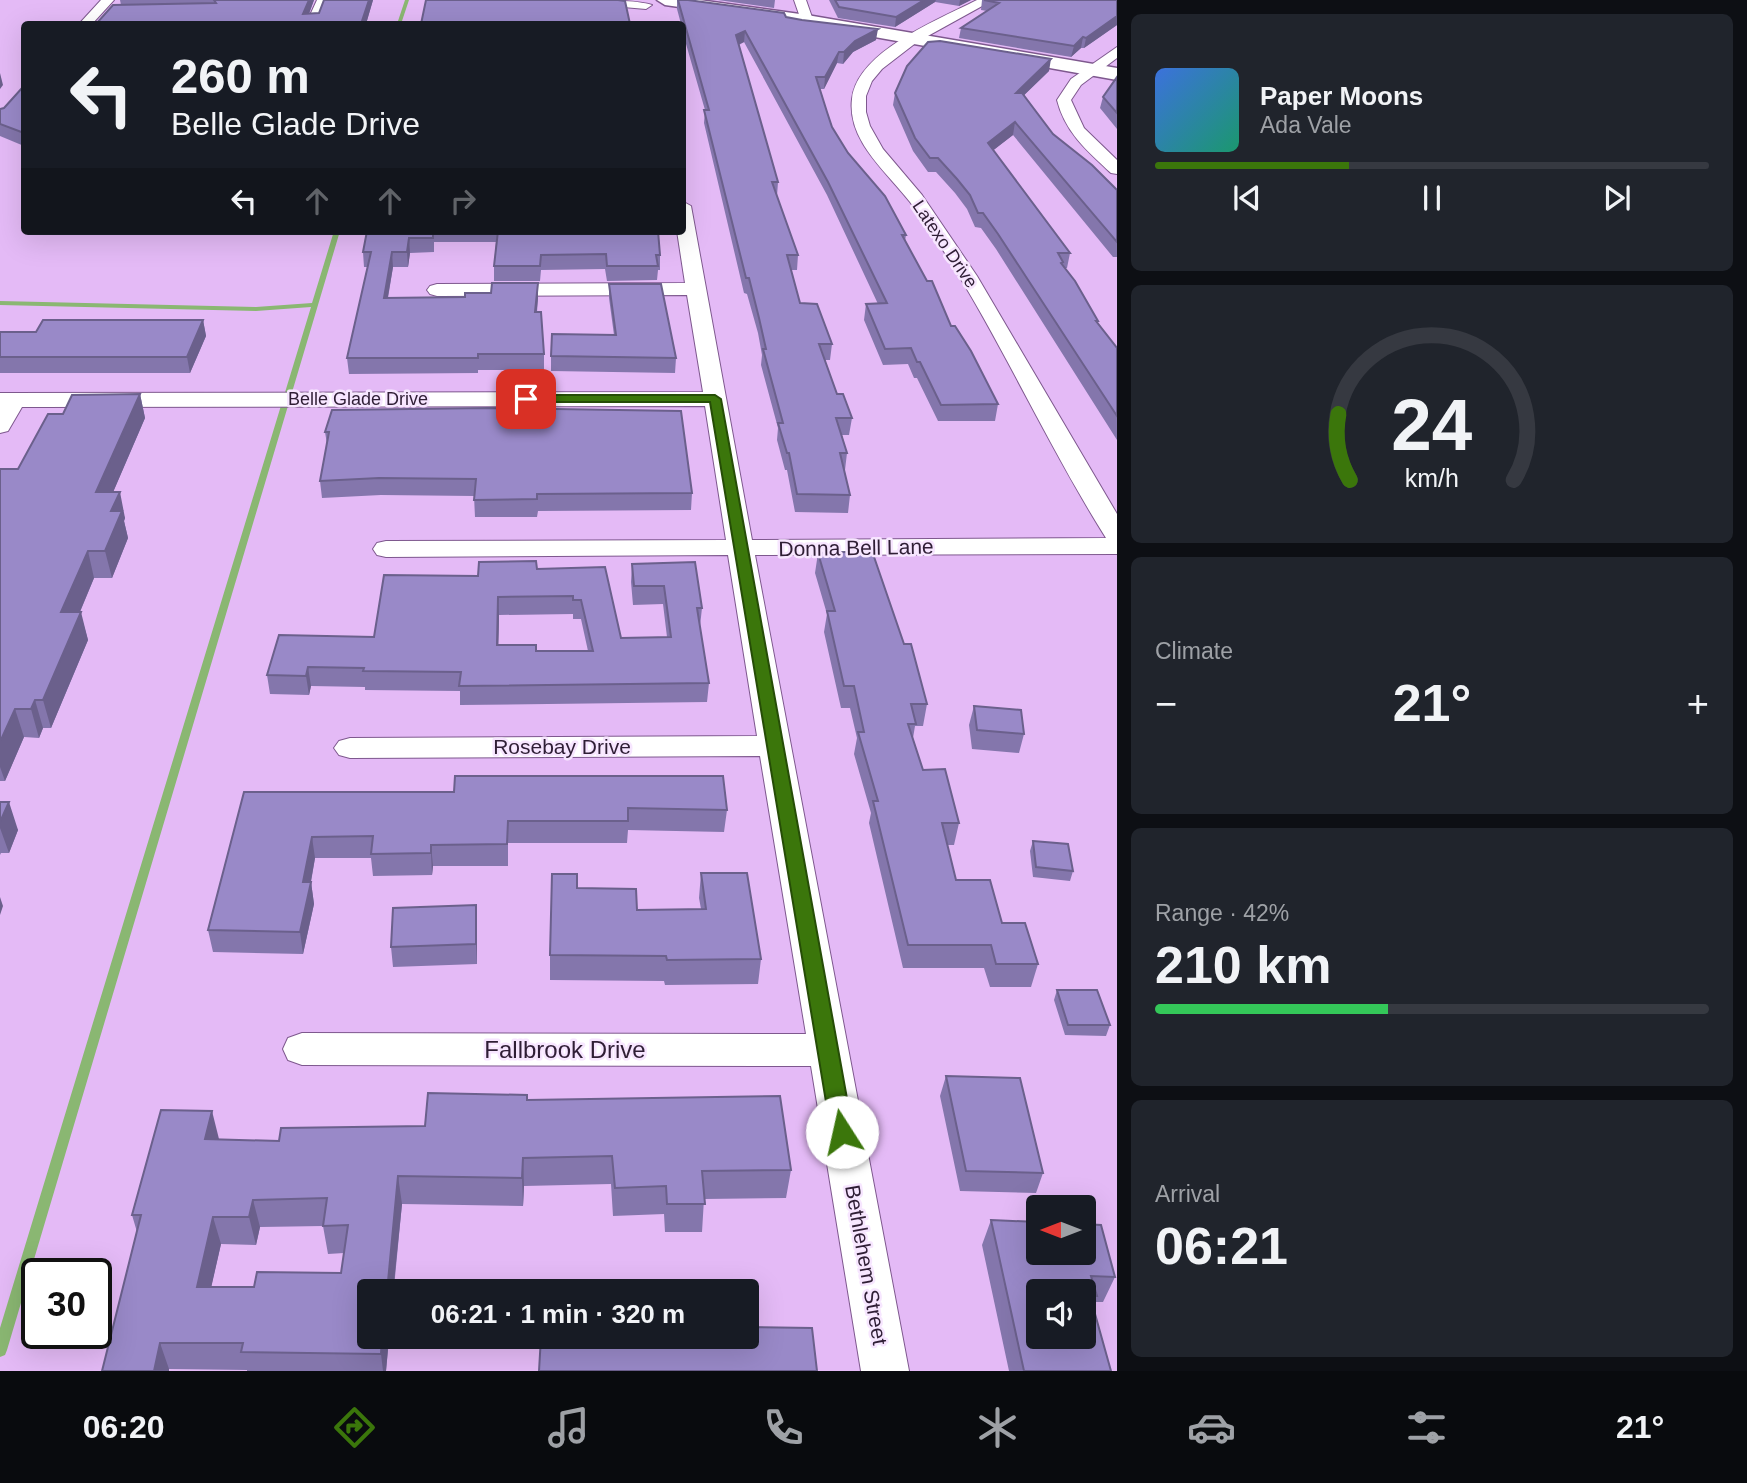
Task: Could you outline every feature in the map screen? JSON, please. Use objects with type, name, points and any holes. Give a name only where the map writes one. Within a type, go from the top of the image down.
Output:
[{"type":"street","points":[[88,21],[108,0]]},
{"type":"street","points":[[311,21],[323,0]]},
{"type":"street","points":[[590,0],[647,8],[735,11]]},
{"type":"street","points":[[665,0],[807,20],[1117,74]]},
{"type":"street","points":[[800,0],[807,20]]},
{"type":"street","name":"Latexo Drive","points":[[987,0],[887,56],[870,72],[859,94],[859,113],[865,134],[951,247],[1117,536]]},
{"type":"street","points":[[1117,51],[1076,82],[1064,100],[1067,117],[1079,136],[1117,169]]},
{"type":"street","name":"Bethlehem Street","points":[[686,228],[774,746],[886,1371]]},
{"type":"street","points":[[437,290],[697,289]]},
{"type":"street","name":"Belle Glade Drive","points":[[8,400],[715,399]]},
{"type":"street","points":[[0,426],[8,400]]},
{"type":"street","name":"Donna Bell Lane","points":[[386,549],[1117,546]]},
{"type":"street","name":"Rosebay Drive","points":[[351,748],[774,746]]},
{"type":"street","name":"Fallbrook Drive","points":[[302,1049],[828,1050]]},
{"type":"building","points":[[214,0],[309,0],[303,14],[319,13],[324,0],[369,0],[362,21],[99,21],[113,5],[216,3]]},
{"type":"building","points":[[426,0],[618,0],[625,1],[629,21],[422,21]]},
{"type":"building","points":[[678,0],[784,13],[786,17],[802,20],[878,29],[855,41],[844,52],[839,52],[825,77],[816,77],[827,112],[832,127],[848,153],[885,196],[927,281],[932,281],[951,326],[955,326],[971,351],[998,404],[941,405],[911,348],[885,349],[866,304],[887,303],[828,182],[745,31],[736,35],[778,182],[772,182],[798,255],[787,255],[800,303],[817,304],[832,344],[819,344],[837,394],[843,394],[852,418],[836,418],[847,453],[840,453],[850,495],[797,494],[789,453],[778,423],[783,423],[763,349],[766,349],[759,318],[749,278],[746,278],[704,110],[709,110]]},
{"type":"building","points":[[835,0],[924,0],[896,17],[839,7]]},
{"type":"building","points":[[984,0],[1117,0],[1117,16],[1086,38],[1083,37],[1074,46],[961,28],[999,3]]},
{"type":"building","points":[[940,41],[1051,59],[1016,93],[1022,93],[1053,134],[1092,165],[1117,190],[1117,242],[1015,122],[988,143],[1070,253],[1058,253],[1063,262],[1061,263],[1075,281],[1096,321],[1117,348],[1117,416],[998,234],[983,213],[978,213],[970,195],[938,158],[930,158],[915,138],[895,93],[907,66],[928,42]]},
{"type":"building","points":[[1117,77],[1117,113],[1103,97]]},
{"type":"building","points":[[21,89],[21,132],[0,124],[0,109]]},
{"type":"building","points":[[366,235],[433,235],[433,238],[409,238],[407,252],[392,252],[384,298],[465,297],[465,293],[491,293],[492,283],[538,283],[535,312],[541,312],[544,354],[478,354],[478,358],[347,358],[371,252],[363,252]]},
{"type":"building","points":[[498,235],[658,235],[660,255],[656,255],[658,266],[607,266],[606,254],[541,255],[540,266],[494,266]]},
{"type":"building","points":[[609,284],[661,284],[676,358],[551,356],[552,334],[616,335]]},
{"type":"building","points":[[43,320],[203,320],[187,357],[0,357],[0,332],[36,332]]},
{"type":"building","points":[[140,394],[96,492],[120,492],[111,511],[122,511],[105,551],[88,551],[61,612],[81,612],[43,700],[35,700],[31,709],[15,709],[0,742],[0,469],[18,469],[48,414],[63,414],[72,395]]},
{"type":"building","points":[[488,408],[681,411],[692,493],[537,494],[537,499],[474,500],[476,479],[379,478],[320,481],[329,432],[325,432],[332,410]]},
{"type":"building","points":[[872,551],[904,644],[911,644],[927,704],[911,704],[916,724],[908,724],[923,770],[945,769],[959,823],[942,823],[956,880],[990,880],[1002,923],[1025,923],[1038,964],[996,964],[991,945],[908,945],[873,801],[878,801],[858,732],[864,732],[854,686],[844,686],[827,611],[835,611],[818,553]]},
{"type":"building","points":[[536,561],[537,569],[605,567],[621,638],[671,637],[664,586],[634,586],[632,564],[695,562],[702,608],[697,608],[709,683],[459,686],[461,672],[363,671],[364,668],[308,667],[306,676],[267,675],[279,635],[374,637],[384,575],[478,576],[479,562]],"holes":[[[573,596],[573,600],[581,600],[593,651],[536,651],[536,645],[497,645],[498,597]]]},
{"type":"building","points":[[974,706],[1021,710],[1024,734],[977,730]]},
{"type":"building","points":[[455,776],[723,776],[727,810],[628,808],[628,821],[508,821],[507,844],[431,845],[431,853],[371,854],[373,836],[312,837],[303,882],[311,882],[300,932],[208,930],[244,792],[454,792]]},
{"type":"building","points":[[0,802],[9,802],[0,822]]},
{"type":"building","points":[[1033,841],[1068,844],[1073,871],[1036,867]]},
{"type":"building","points":[[701,873],[747,873],[761,959],[667,960],[666,956],[550,955],[552,874],[577,874],[577,888],[636,889],[637,910],[706,909]]},
{"type":"building","points":[[476,905],[476,944],[391,947],[393,908]]},
{"type":"building","points":[[1057,990],[1097,990],[1110,1025],[1068,1025]]},
{"type":"building","points":[[946,1076],[1020,1078],[1043,1173],[966,1171]]},
{"type":"building","points":[[428,1093],[527,1095],[527,1100],[780,1096],[791,1170],[702,1171],[705,1204],[667,1204],[666,1186],[615,1188],[612,1156],[523,1158],[522,1178],[398,1176],[388,1279],[357,1279],[357,1349],[381,1349],[381,1354],[241,1352],[243,1343],[160,1343],[154,1371],[102,1371],[108,1349],[112,1349],[112,1331],[141,1215],[132,1215],[161,1110],[212,1111],[205,1139],[279,1141],[281,1128],[425,1126]],"holes":[[[327,1198],[323,1226],[348,1225],[341,1273],[257,1272],[254,1287],[197,1287],[213,1217],[249,1217],[253,1200]]]},
{"type":"building","points":[[991,1220],[1026,1221],[1026,1265],[1096,1265],[1096,1225],[1101,1225],[1115,1277],[1026,1279],[1026,1349],[1096,1349],[1096,1317],[1111,1371],[1024,1371]]},
{"type":"building","points":[[759,1327],[812,1328],[817,1371],[539,1371],[540,1349],[759,1349]]},
{"type":"waterway","points":[[400,21],[407,0]]},
{"type":"waterway","points":[[315,305],[336,235]]},
{"type":"waterway","points":[[0,303],[256,309],[315,305]]},
{"type":"waterway","points":[[0,1350],[315,305]]},
{"type":"waterway","points":[[313,311],[315,305]]},
{"type":"route","points":[[526,399],[715,399],[842,1132]]}]
